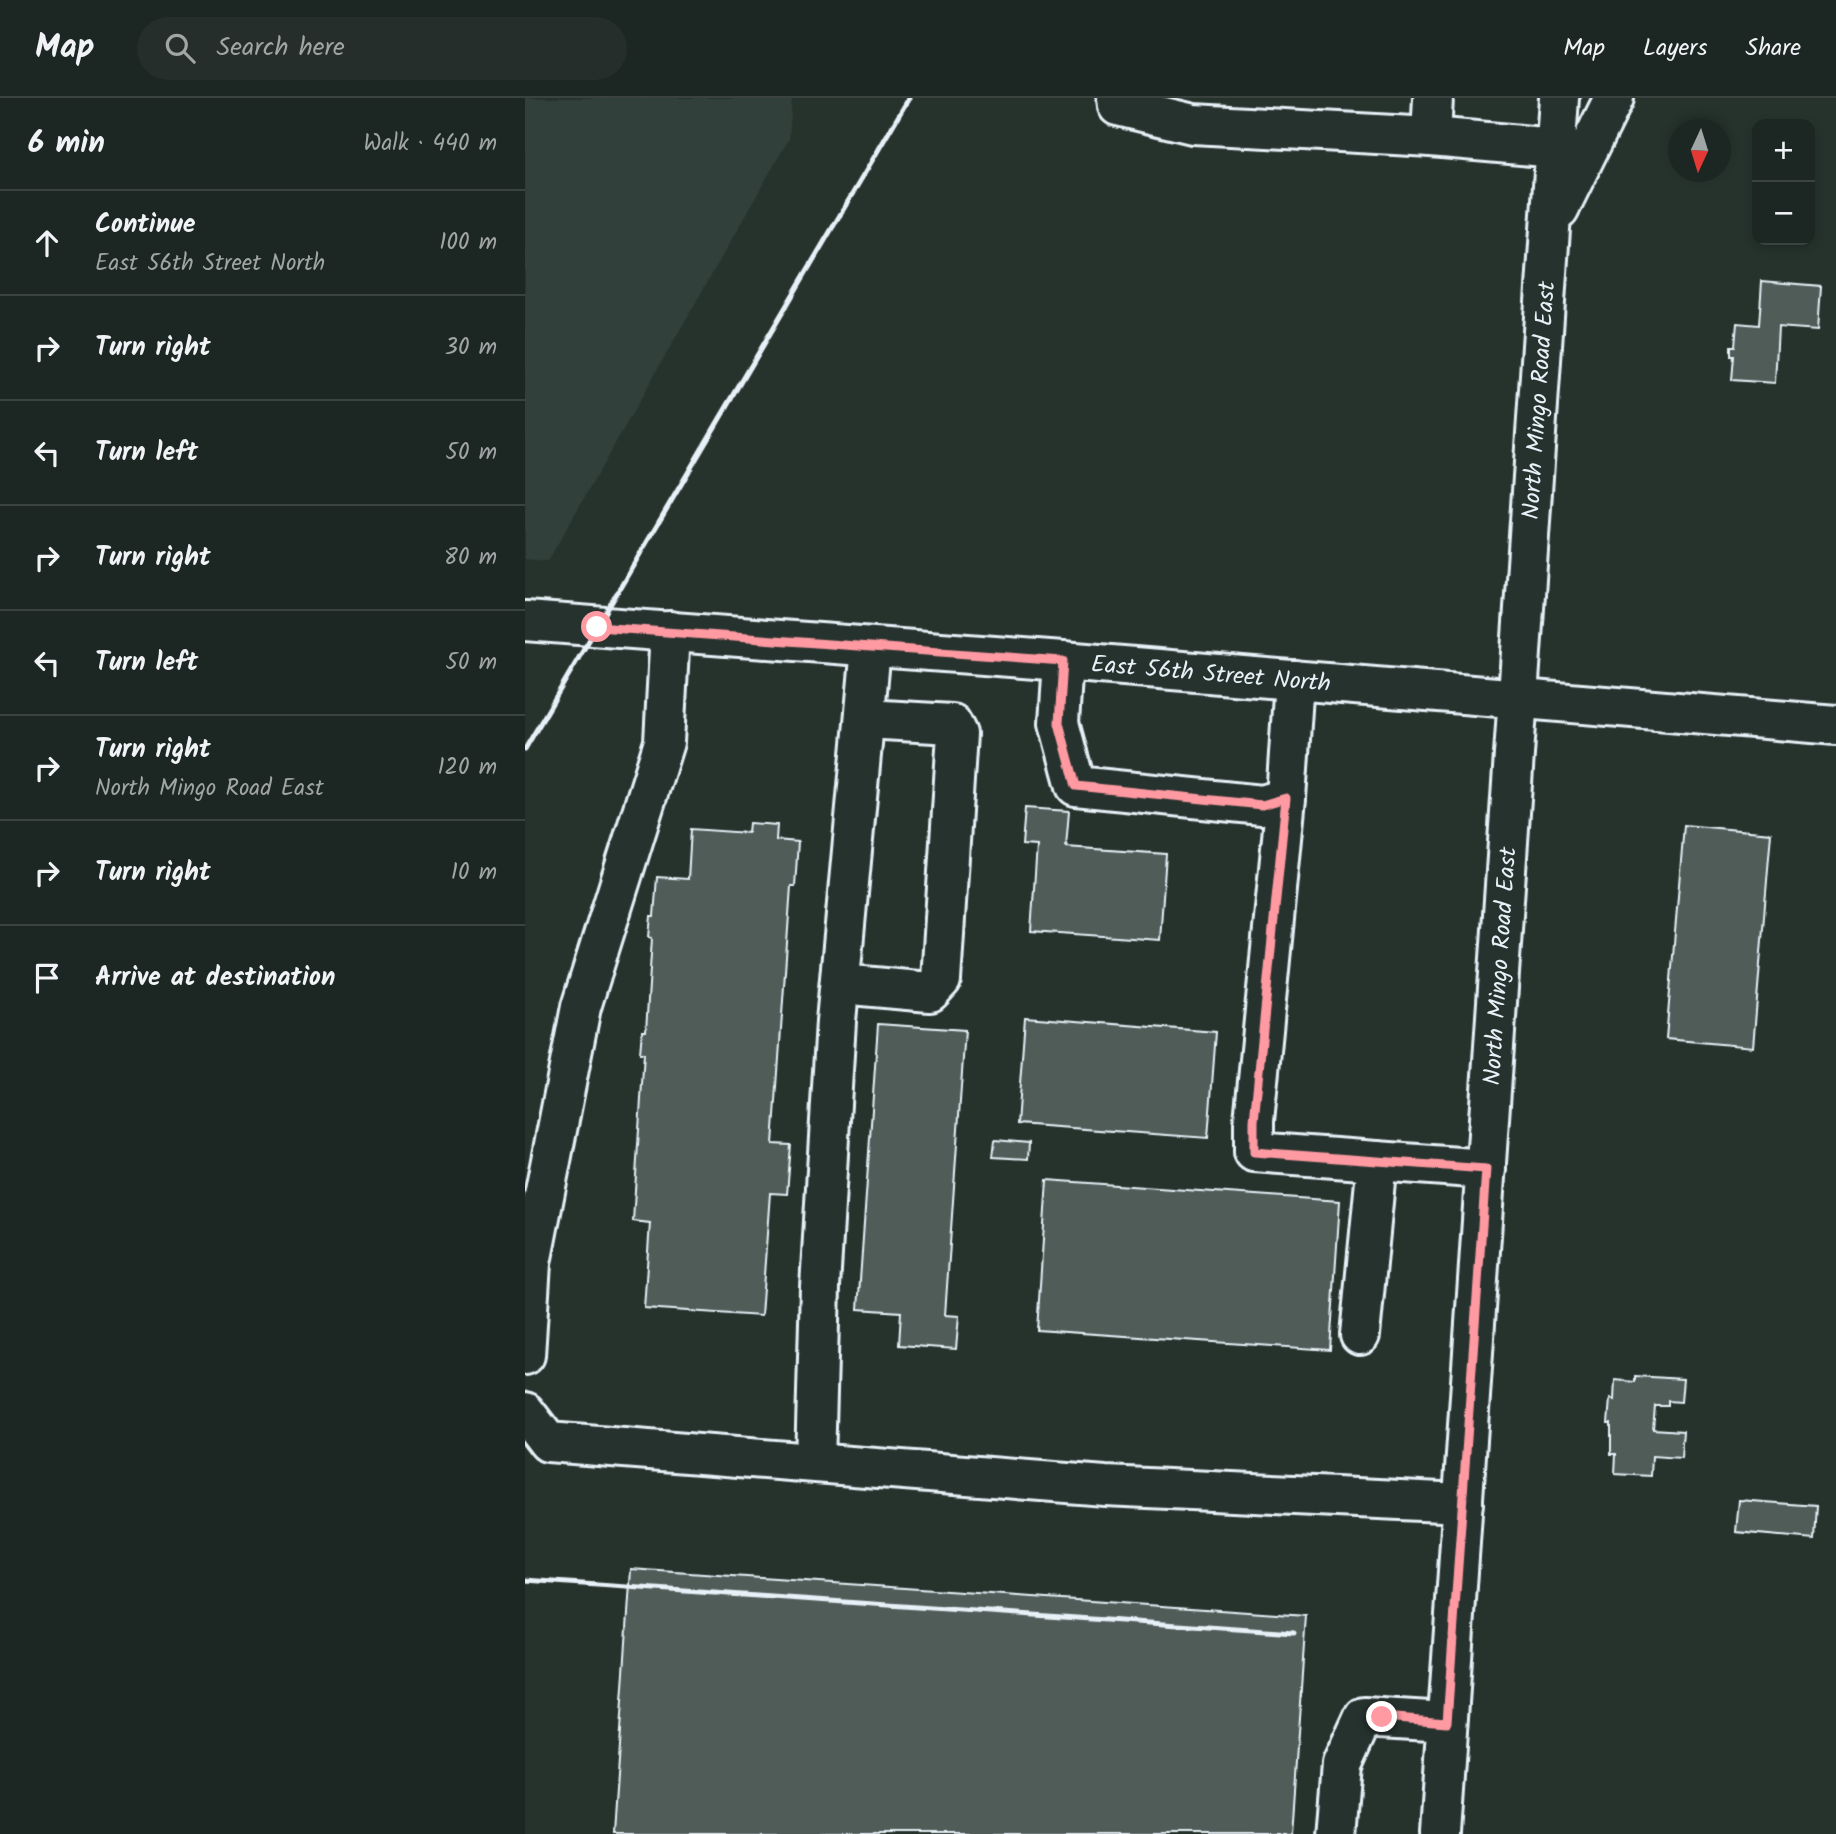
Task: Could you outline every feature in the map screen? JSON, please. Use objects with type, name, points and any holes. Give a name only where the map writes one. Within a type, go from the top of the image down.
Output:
[{"type":"street","points":[[1117,98],[1118,106],[1193,124],[1431,137],[1555,148]]},
{"type":"street","points":[[1431,137],[1433,98]]},
{"type":"street","name":"North Mingo Road East","points":[[1440,1834],[1559,98]]},
{"type":"street","points":[[1549,231],[1614,98]]},
{"type":"street","name":"East 56th Street North","points":[[525,621],[1063,661],[1836,725]]},
{"type":"street","points":[[525,1355],[531,1263],[582,1007],[664,742],[670,631]]},
{"type":"street","points":[[815,1462],[820,1287],[840,984],[871,648]]},
{"type":"street","points":[[1063,661],[1059,723],[1076,786],[1262,805],[1286,798]]},
{"type":"street","points":[[1294,680],[1286,798],[1254,1121],[1254,1152],[1486,1169]]},
{"type":"street","points":[[840,984],[930,992],[941,980],[957,734],[952,724],[866,719]]},
{"type":"street","points":[[1360,1335],[1377,1161]]},
{"type":"street","points":[[525,1412],[548,1442],[1105,1486],[1463,1503]]},
{"type":"street","points":[[1336,1834],[1342,1765],[1364,1717],[1447,1722]]},
{"type":"shaded area","points":[[525,98],[792,98],[789,139],[548,561],[525,559]]},
{"type":"building","points":[[1762,281],[1821,286],[1818,330],[1778,327],[1775,383],[1732,380],[1734,356],[1731,356],[1731,346],[1735,346],[1737,323],[1759,325]]},
{"type":"building","points":[[1025,808],[1069,811],[1066,847],[1166,854],[1160,940],[1031,931],[1037,846],[1022,845]]},
{"type":"building","points":[[749,823],[777,825],[776,840],[798,842],[795,886],[791,886],[773,1144],[791,1145],[787,1194],[770,1193],[761,1316],[644,1308],[650,1223],[633,1221],[644,1053],[640,1053],[642,1031],[646,1031],[652,938],[649,937],[651,916],[654,916],[657,877],[688,879],[691,829],[748,833]]},
{"type":"building","points":[[1684,825],[1771,833],[1753,1047],[1666,1039]]},
{"type":"building","points":[[1025,1017],[1216,1032],[1208,1138],[1017,1124]]},
{"type":"building","points":[[878,1024],[965,1030],[945,1315],[959,1316],[956,1349],[899,1345],[901,1312],[858,1309]]},
{"type":"building","points":[[995,1140],[1029,1143],[1028,1159],[993,1157]]},
{"type":"building","points":[[1047,1180],[1340,1201],[1330,1350],[1037,1330]]},
{"type":"building","points":[[1635,1376],[1683,1379],[1681,1402],[1668,1401],[1668,1406],[1655,1406],[1653,1429],[1683,1431],[1681,1458],[1652,1456],[1651,1476],[1615,1474],[1616,1454],[1611,1454],[1611,1423],[1608,1423],[1610,1399],[1614,1400],[1615,1380],[1635,1382]]},
{"type":"building","points":[[1739,1500],[1816,1506],[1814,1539],[1736,1532]]},
{"type":"building","points":[[631,1569],[1306,1616],[1291,1834],[613,1834]]},
{"type":"railway","points":[[525,749],[909,98]]},
{"type":"railway","points":[[525,1580],[1294,1633]]},
{"type":"route","points":[[597,627],[1063,661],[1059,723],[1076,786],[1262,805],[1286,798],[1254,1121],[1254,1152],[1486,1169],[1447,1722],[1382,1717]]}]
